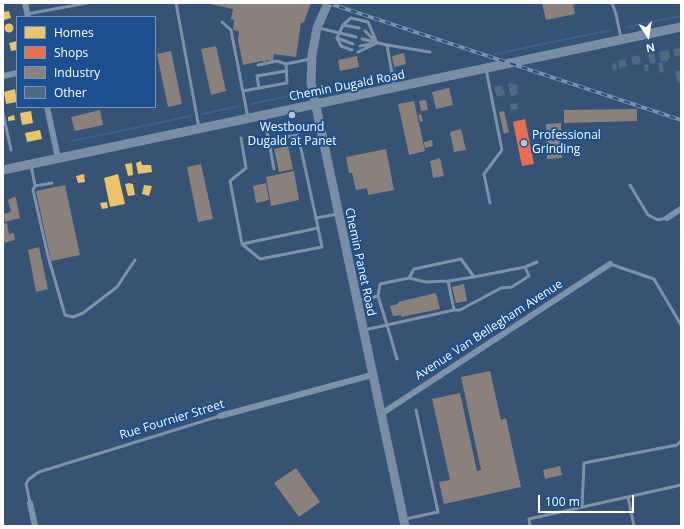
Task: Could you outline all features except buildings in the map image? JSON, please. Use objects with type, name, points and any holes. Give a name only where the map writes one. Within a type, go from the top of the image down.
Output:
[{"type":"street","points":[[25,3],[27,15]]},
{"type":"street","name":"Chemin Panet Road","points":[[328,3],[318,28],[312,59],[311,83],[404,523]]},
{"type":"street","name":"Chemin Dugald Road","points":[[3,170],[199,128],[315,106],[681,27]]},
{"type":"street","points":[[3,76],[16,73]]},
{"type":"street","points":[[47,108],[58,158]]},
{"type":"street","name":"Chemin Dugald Road","points":[[3,167],[17,166]]},
{"type":"street","points":[[667,218],[681,209]]},
{"type":"street","name":"Avenue Van Bellegham Avenue","points":[[381,414],[610,264]]},
{"type":"street","name":"Rue Fournier Street","points":[[220,416],[372,375]]},
{"type":"street","name":"Rue Fournier Street","points":[[30,503],[35,526]]},
{"type":"lane","points":[[27,15],[87,3]]},
{"type":"lane","points":[[176,3],[199,128]]},
{"type":"lane","points":[[612,3],[622,40]]},
{"type":"lane","points":[[337,38],[343,25],[352,18],[368,22],[377,43]]},
{"type":"lane","points":[[222,22],[231,30],[248,118]]},
{"type":"lane","points":[[343,25],[358,28]]},
{"type":"lane","points":[[318,28],[356,37]]},
{"type":"lane","points":[[365,30],[377,43]]},
{"type":"lane","points":[[337,38],[353,44]]},
{"type":"lane","points":[[337,38],[341,46],[352,50]]},
{"type":"lane","points":[[362,39],[430,52]]},
{"type":"lane","points":[[360,46],[377,43]]},
{"type":"lane","points":[[358,52],[377,43]]},
{"type":"lane","points":[[387,45],[395,88]]},
{"type":"lane","points":[[258,65],[277,61],[286,64],[312,59]]},
{"type":"lane","points":[[243,91],[287,83],[286,64]]},
{"type":"lane","points":[[486,69],[502,150],[484,174],[490,203]]},
{"type":"lane","points":[[259,88],[257,76],[286,71]]},
{"type":"lane","points":[[3,113],[11,150]]},
{"type":"lane","points":[[264,115],[274,169]]},
{"type":"lane","points":[[240,138],[246,168],[230,181],[242,244],[260,259],[322,247],[298,135],[269,140]]},
{"type":"lane","points":[[30,163],[35,186],[33,190],[48,256],[65,315],[73,317],[83,313],[116,287],[135,260]]},
{"type":"lane","points":[[35,186],[52,182]]},
{"type":"lane","points":[[630,185],[648,215],[658,220],[667,218]]},
{"type":"lane","points":[[316,218],[338,214]]},
{"type":"lane","points":[[242,244],[318,228]]},
{"type":"lane","points":[[409,278],[414,269],[461,259],[474,277]]},
{"type":"lane","points":[[397,359],[378,296],[380,284],[409,278],[426,282],[448,281],[525,267],[537,262]]},
{"type":"lane","points":[[610,264],[654,279],[681,325]]},
{"type":"lane","points":[[362,330],[460,310],[501,288],[512,287],[529,276],[525,267]]},
{"type":"lane","points":[[448,281],[454,310]]},
{"type":"lane","points":[[356,301],[378,296]]},
{"type":"lane","points":[[404,523],[438,512],[416,410]]},
{"type":"lane","name":"Rue Fournier Street","points":[[30,503],[26,484],[29,479],[39,472],[220,416]]},
{"type":"lane","points":[[582,507],[584,463],[676,444],[681,441]]},
{"type":"lane","points":[[530,526],[529,519],[681,486]]},
{"type":"lane","points":[[628,497],[634,526]]},
{"type":"waterway","points":[[627,27],[681,16]]},
{"type":"waterway","points":[[495,54],[611,30]]},
{"type":"waterway","points":[[251,104],[299,94]]},
{"type":"waterway","points":[[202,114],[241,106]]},
{"type":"waterway","points":[[72,141],[191,116]]},
{"type":"railway","points":[[328,3],[681,120]]},
{"type":"place","name":"Westbound Dugald at Panet","points":[[292,115]]},
{"type":"place","name":"Professional Grinding","points":[[524,143]]}]
